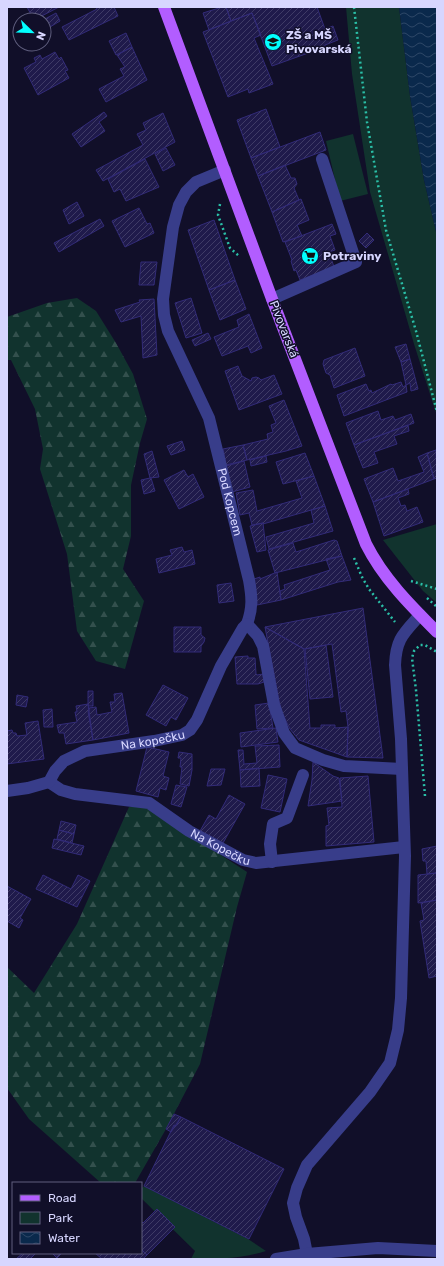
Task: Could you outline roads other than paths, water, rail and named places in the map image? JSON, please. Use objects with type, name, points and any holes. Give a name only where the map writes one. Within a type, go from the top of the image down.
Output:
[{"type":"main road","name":"Pivovarská","points":[[167,8],[272,299],[366,544],[386,577],[437,632]]},
{"type":"street","points":[[272,299],[356,262],[322,159]]},
{"type":"street","name":"Pod Kopcem","points":[[225,170],[207,177],[190,187],[179,205],[173,227],[163,299],[164,315],[168,331],[209,418],[249,580],[252,602],[251,612],[247,624]]},
{"type":"street","points":[[307,1254],[293,1203],[297,1188],[307,1165],[370,1092],[390,1063],[398,1030],[401,998],[404,847],[401,739],[395,666],[400,639],[420,615]]},
{"type":"street","points":[[247,624],[258,636],[264,646],[274,705],[284,733],[295,748],[323,760],[344,766],[402,769]]},
{"type":"street","name":"Na kopečku","points":[[49,782],[55,770],[64,761],[84,751],[154,741],[182,735],[190,730],[197,720],[221,666],[243,628],[247,624]]},
{"type":"street","points":[[272,862],[270,844],[273,824],[287,818],[303,775]]},
{"type":"street","points":[[7,791],[28,788],[49,782]]},
{"type":"street","name":"Na Kopečku","points":[[49,782],[61,790],[75,794],[150,803],[189,831],[243,860],[256,863],[404,847]]},
{"type":"street","points":[[276,1259],[307,1254],[378,1248],[437,1251]]},
{"type":"water","points":[[399,7],[437,7],[437,236],[424,180],[410,96]]},
{"type":"place","name":"ZŠ a MŠ Pivovarská","points":[[273,42]]},
{"type":"place","name":"Potraviny","points":[[310,256]]}]
